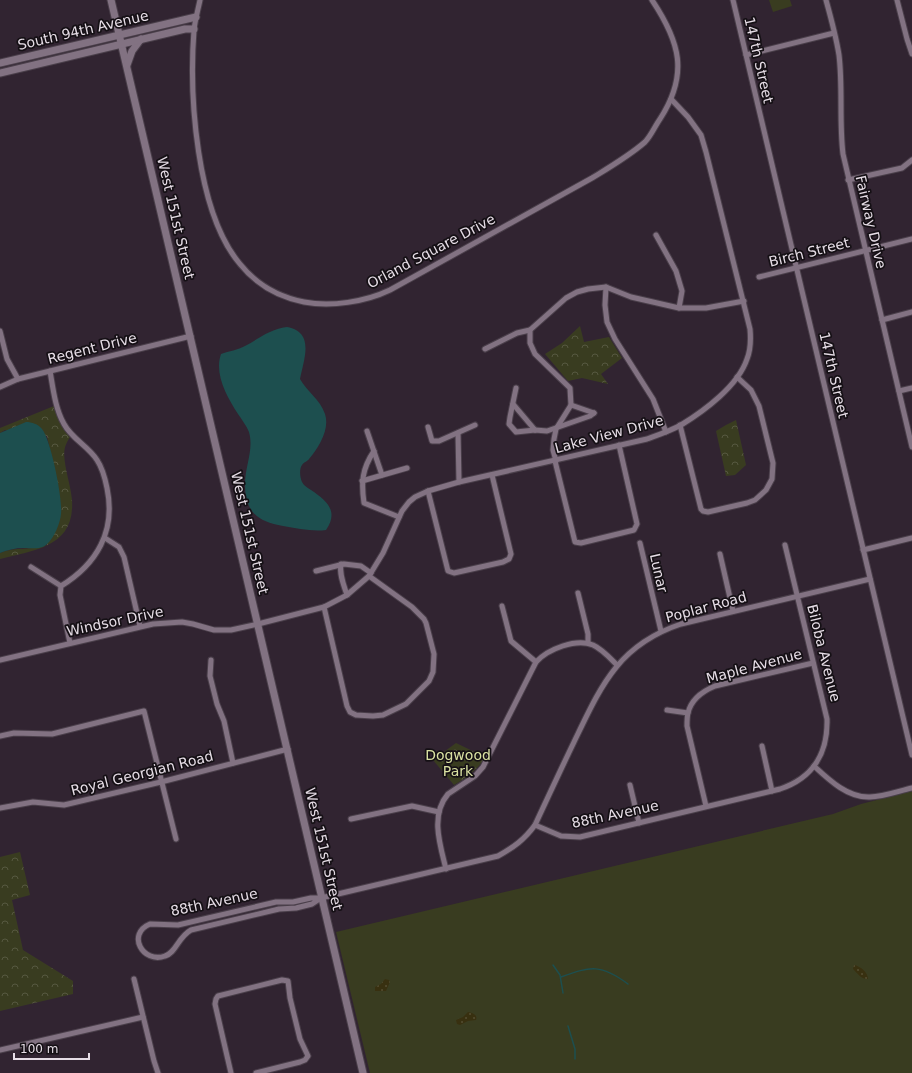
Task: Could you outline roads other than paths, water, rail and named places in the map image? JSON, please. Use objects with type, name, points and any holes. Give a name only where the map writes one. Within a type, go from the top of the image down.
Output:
[{"type":"street","name":"West 151st Street","points":[[111,0],[288,749],[362,1073]]},
{"type":"street","name":"Orland Square Drive","points":[[200,0],[194,29],[193,57],[195,125],[206,189],[219,230],[238,263],[256,280],[279,294],[315,304],[335,304],[362,299],[386,292],[586,181],[623,158],[646,141],[672,99],[677,73],[675,48],[672,36],[667,24],[652,0]]},
{"type":"street","name":"147th Street","points":[[733,0],[912,755]]},
{"type":"street","name":"Fairway Drive","points":[[826,0],[839,54],[842,90],[841,138],[848,180],[912,446]]},
{"type":"street","points":[[897,0],[912,54]]},
{"type":"street","name":"South 94th Avenue","points":[[0,63],[196,17]]},
{"type":"street","name":"South 94th Avenue","points":[[0,73],[185,28],[194,29]]},
{"type":"street","points":[[746,55],[834,33]]},
{"type":"street","points":[[127,65],[132,51],[141,38]]},
{"type":"street","name":"Lake View Drive","points":[[258,624],[324,607],[347,595],[370,575],[383,554],[399,517],[409,502],[428,491],[459,482],[647,439],[666,432],[680,425],[713,402],[737,377],[747,360],[750,346],[750,329],[744,300],[701,135],[672,99]]},
{"type":"street","points":[[848,180],[902,168],[912,160]]},
{"type":"street","points":[[656,235],[676,271],[682,291],[679,308]]},
{"type":"street","name":"Birch Street","points":[[759,277],[912,239]]},
{"type":"street","points":[[485,349],[518,333],[530,330],[566,298],[577,292],[606,287],[631,297],[679,308],[719,307],[744,300]]},
{"type":"street","points":[[606,287],[605,305],[607,322],[615,339],[653,399],[666,432]]},
{"type":"street","points":[[882,320],[912,312]]},
{"type":"street","points":[[530,330],[530,343],[535,354],[570,388],[571,404],[556,429],[553,446],[555,461],[574,540],[578,543],[634,530],[637,524],[618,445]]},
{"type":"street","points":[[0,331],[7,359],[18,379]]},
{"type":"street","name":"Regent Drive","points":[[0,387],[18,379],[191,336]]},
{"type":"street","points":[[50,371],[57,406],[64,424],[74,437],[96,458],[103,470],[109,504],[109,517],[105,538],[95,556],[76,577],[61,586]]},
{"type":"street","points":[[680,425],[701,509],[703,511],[708,512],[755,500],[766,490],[772,479],[773,463],[759,406],[751,390],[737,377]]},
{"type":"street","points":[[516,388],[509,424],[516,432],[536,430],[547,431],[556,429],[590,416],[594,413],[571,404]]},
{"type":"street","points":[[898,391],[912,388]]},
{"type":"street","points":[[512,404],[536,430]]},
{"type":"street","points":[[428,427],[432,441],[439,441],[475,425]]},
{"type":"street","points":[[367,431],[382,475]]},
{"type":"street","points":[[458,433],[459,482]]},
{"type":"street","points":[[374,451],[366,464],[362,481],[361,487],[364,503],[399,517]]},
{"type":"street","points":[[362,481],[407,468]]},
{"type":"street","points":[[428,491],[446,568],[449,572],[454,573],[509,559],[511,554],[492,475]]},
{"type":"street","points":[[105,538],[119,547],[124,557],[140,626]]},
{"type":"street","points":[[863,550],[912,538]]},
{"type":"street","name":"Lunar","points":[[640,543],[661,631]]},
{"type":"street","name":"Biloba Avenue","points":[[785,545],[826,712],[827,726],[825,743],[814,766]]},
{"type":"street","points":[[720,554],[733,611]]},
{"type":"street","points":[[341,564],[340,568],[347,595]]},
{"type":"street","points":[[316,571],[341,564],[354,564],[361,566],[370,575],[412,606],[426,623],[434,654],[433,672],[429,681],[406,704],[383,715],[359,716],[350,712],[347,706],[324,607]]},
{"type":"street","points":[[31,567],[61,586]]},
{"type":"street","name":"Poplar Road","points":[[535,825],[594,700],[617,665],[638,644],[661,631],[681,624],[870,579]]},
{"type":"street","points":[[61,586],[60,595],[70,643]]},
{"type":"street","points":[[578,593],[588,634],[588,643]]},
{"type":"street","points":[[502,606],[511,641],[536,662]]},
{"type":"street","name":"Windsor Drive","points":[[0,660],[140,626],[163,622],[182,622],[214,630],[231,630],[258,624]]},
{"type":"street","points":[[446,869],[438,836],[438,812],[448,794],[475,776],[483,767],[536,662],[546,653],[554,649],[575,644],[588,643],[598,648],[617,665]]},
{"type":"street","points":[[212,660],[210,676],[217,704],[224,721],[233,763]]},
{"type":"street","name":"Maple Avenue","points":[[688,713],[698,696],[715,686],[813,663]]},
{"type":"street","points":[[667,710],[688,713],[688,733],[706,806]]},
{"type":"street","points":[[0,736],[14,733],[52,734],[144,711],[176,839]]},
{"type":"street","points":[[762,746],[772,790]]},
{"type":"street","name":"Royal Georgian Road","points":[[0,808],[33,802],[64,804],[161,782],[288,749]]},
{"type":"street","points":[[814,766],[845,791],[862,797],[875,797],[912,788]]},
{"type":"street","name":"88th Avenue","points":[[322,898],[312,904],[279,909],[192,930],[184,935],[172,952],[165,957],[157,958],[149,955],[141,949],[140,946],[140,931],[146,925],[178,925],[276,902],[293,902],[311,898],[322,898],[446,869],[498,856],[524,839],[535,825],[560,836],[576,837],[639,823],[793,784],[814,766]]},
{"type":"street","points":[[630,785],[639,823]]},
{"type":"street","points":[[351,819],[412,806],[438,812]]},
{"type":"street","points":[[134,979],[158,1073]]},
{"type":"street","points":[[231,1073],[215,1004],[216,999],[218,996],[282,980],[288,981],[290,998],[300,1039],[308,1056],[305,1060],[300,1062],[256,1073]]},
{"type":"street","points":[[0,1050],[143,1017]]},
{"type":"waterway","points":[[553,965],[560,975],[563,993]]},
{"type":"waterway","points":[[561,977],[588,969],[596,969],[610,973],[628,984]]},
{"type":"waterway","points":[[568,1026],[575,1049],[575,1059]]},
{"type":"park label","name":"Dogwood Park","points":[[458,764]]}]
